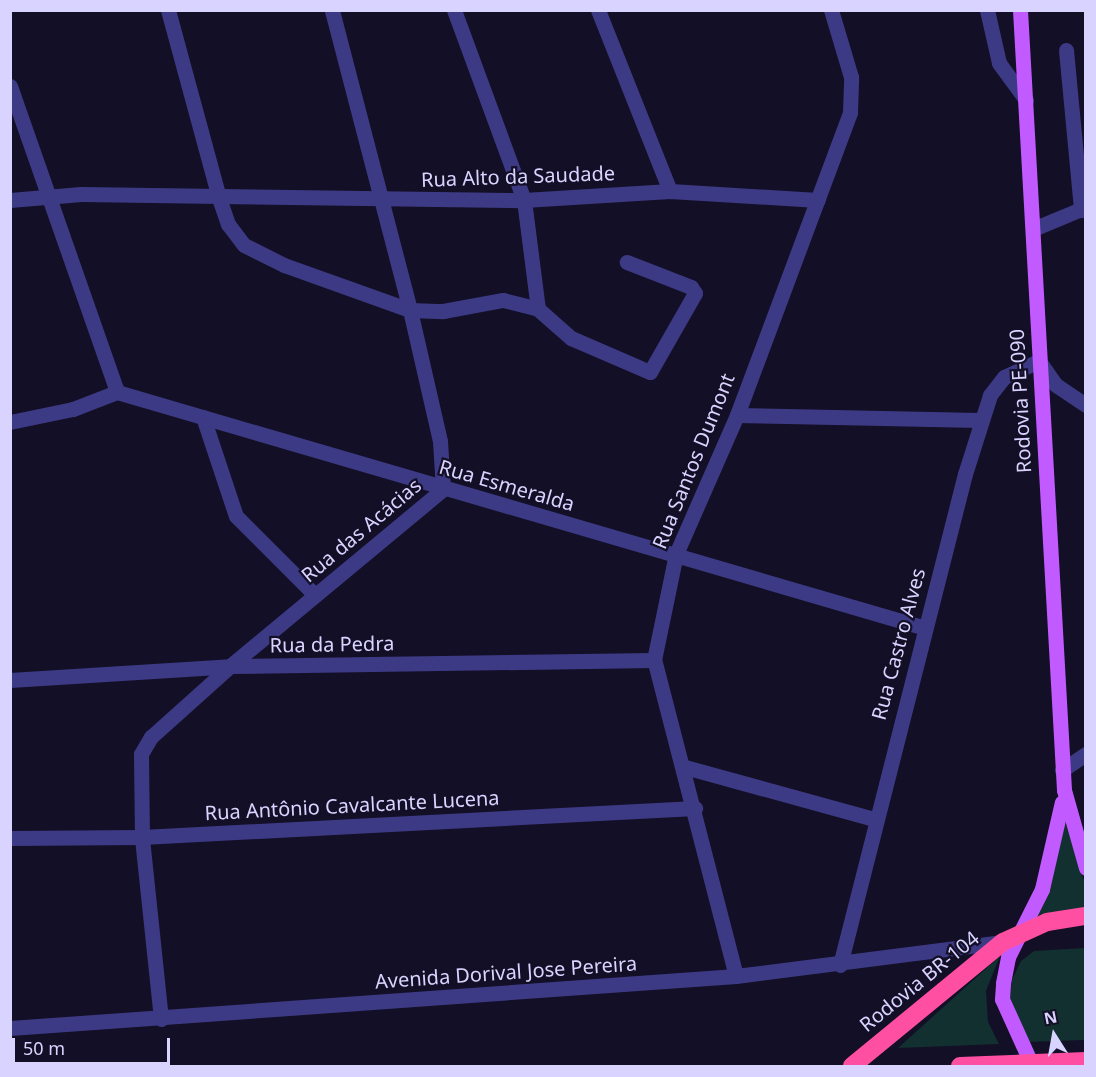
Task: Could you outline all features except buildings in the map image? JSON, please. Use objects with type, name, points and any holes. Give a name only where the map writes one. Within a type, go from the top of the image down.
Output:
[{"type":"highway","name":"Rodovia BR-104","points":[[852,1066],[950,981],[1011,938],[1047,922],[1086,916]]},
{"type":"highway","points":[[960,1066],[1086,1061]]},
{"type":"main road","name":"Rodovia PE-090","points":[[1020,10],[1062,770],[1064,790],[1086,868]]},
{"type":"main road","name":"Rodovia PE-090","points":[[1031,1063],[1002,999],[1011,938],[1051,862],[1064,790]]},
{"type":"street","points":[[168,10],[219,198],[228,224],[244,245],[284,265],[410,310],[443,311],[503,300],[538,309],[571,338],[594,351],[650,372],[658,361],[694,290],[627,262]]},
{"type":"street","name":"Rua das Acácias","points":[[161,1019],[142,837],[141,754],[150,737],[230,666],[443,489],[440,441],[410,310],[332,10]]},
{"type":"street","points":[[454,10],[524,200],[538,309]]},
{"type":"street","points":[[598,10],[670,191]]},
{"type":"street","name":"Rua Santos Dumont","points":[[736,976],[685,767],[654,660],[676,554],[737,415],[850,112],[851,77],[831,10]]},
{"type":"street","points":[[987,10],[999,63],[1026,100]]},
{"type":"street","points":[[1033,229],[1083,209],[1066,50]]},
{"type":"street","points":[[10,86],[117,392],[73,409],[10,422]]},
{"type":"street","name":"Rua Alto da Saudade","points":[[10,201],[46,194],[382,201],[524,200],[670,191],[818,200]]},
{"type":"street","points":[[1039,361],[1056,385],[1086,405]]},
{"type":"street","name":"Rua Castro Alves","points":[[840,965],[874,819],[979,420],[1004,377],[1039,361]]},
{"type":"street","name":"Rua Esmeralda","points":[[117,392],[925,628]]},
{"type":"street","points":[[737,415],[979,420]]},
{"type":"street","points":[[203,417],[236,516],[315,595]]},
{"type":"street","name":"Rua da Pedra","points":[[10,680],[230,666],[654,660]]},
{"type":"street","points":[[1062,770],[1086,754]]},
{"type":"street","points":[[685,767],[874,819]]},
{"type":"street","name":"Rua Antônio Cavalcante Lucena","points":[[10,838],[142,837],[695,808]]},
{"type":"street","name":"Avenida Dorival Jose Pereira","points":[[10,1028],[161,1019],[736,976],[840,965],[1011,938]]},
{"type":"green space","points":[[1065,821],[1085,884],[1085,911],[1034,920],[1051,886]]},
{"type":"green space","points":[[1085,948],[1085,1040],[1026,1042],[1009,1006],[1012,980],[1021,961],[1034,951]]},
{"type":"green space","points":[[1000,956],[986,991],[988,1022],[999,1044],[898,1048]]}]
